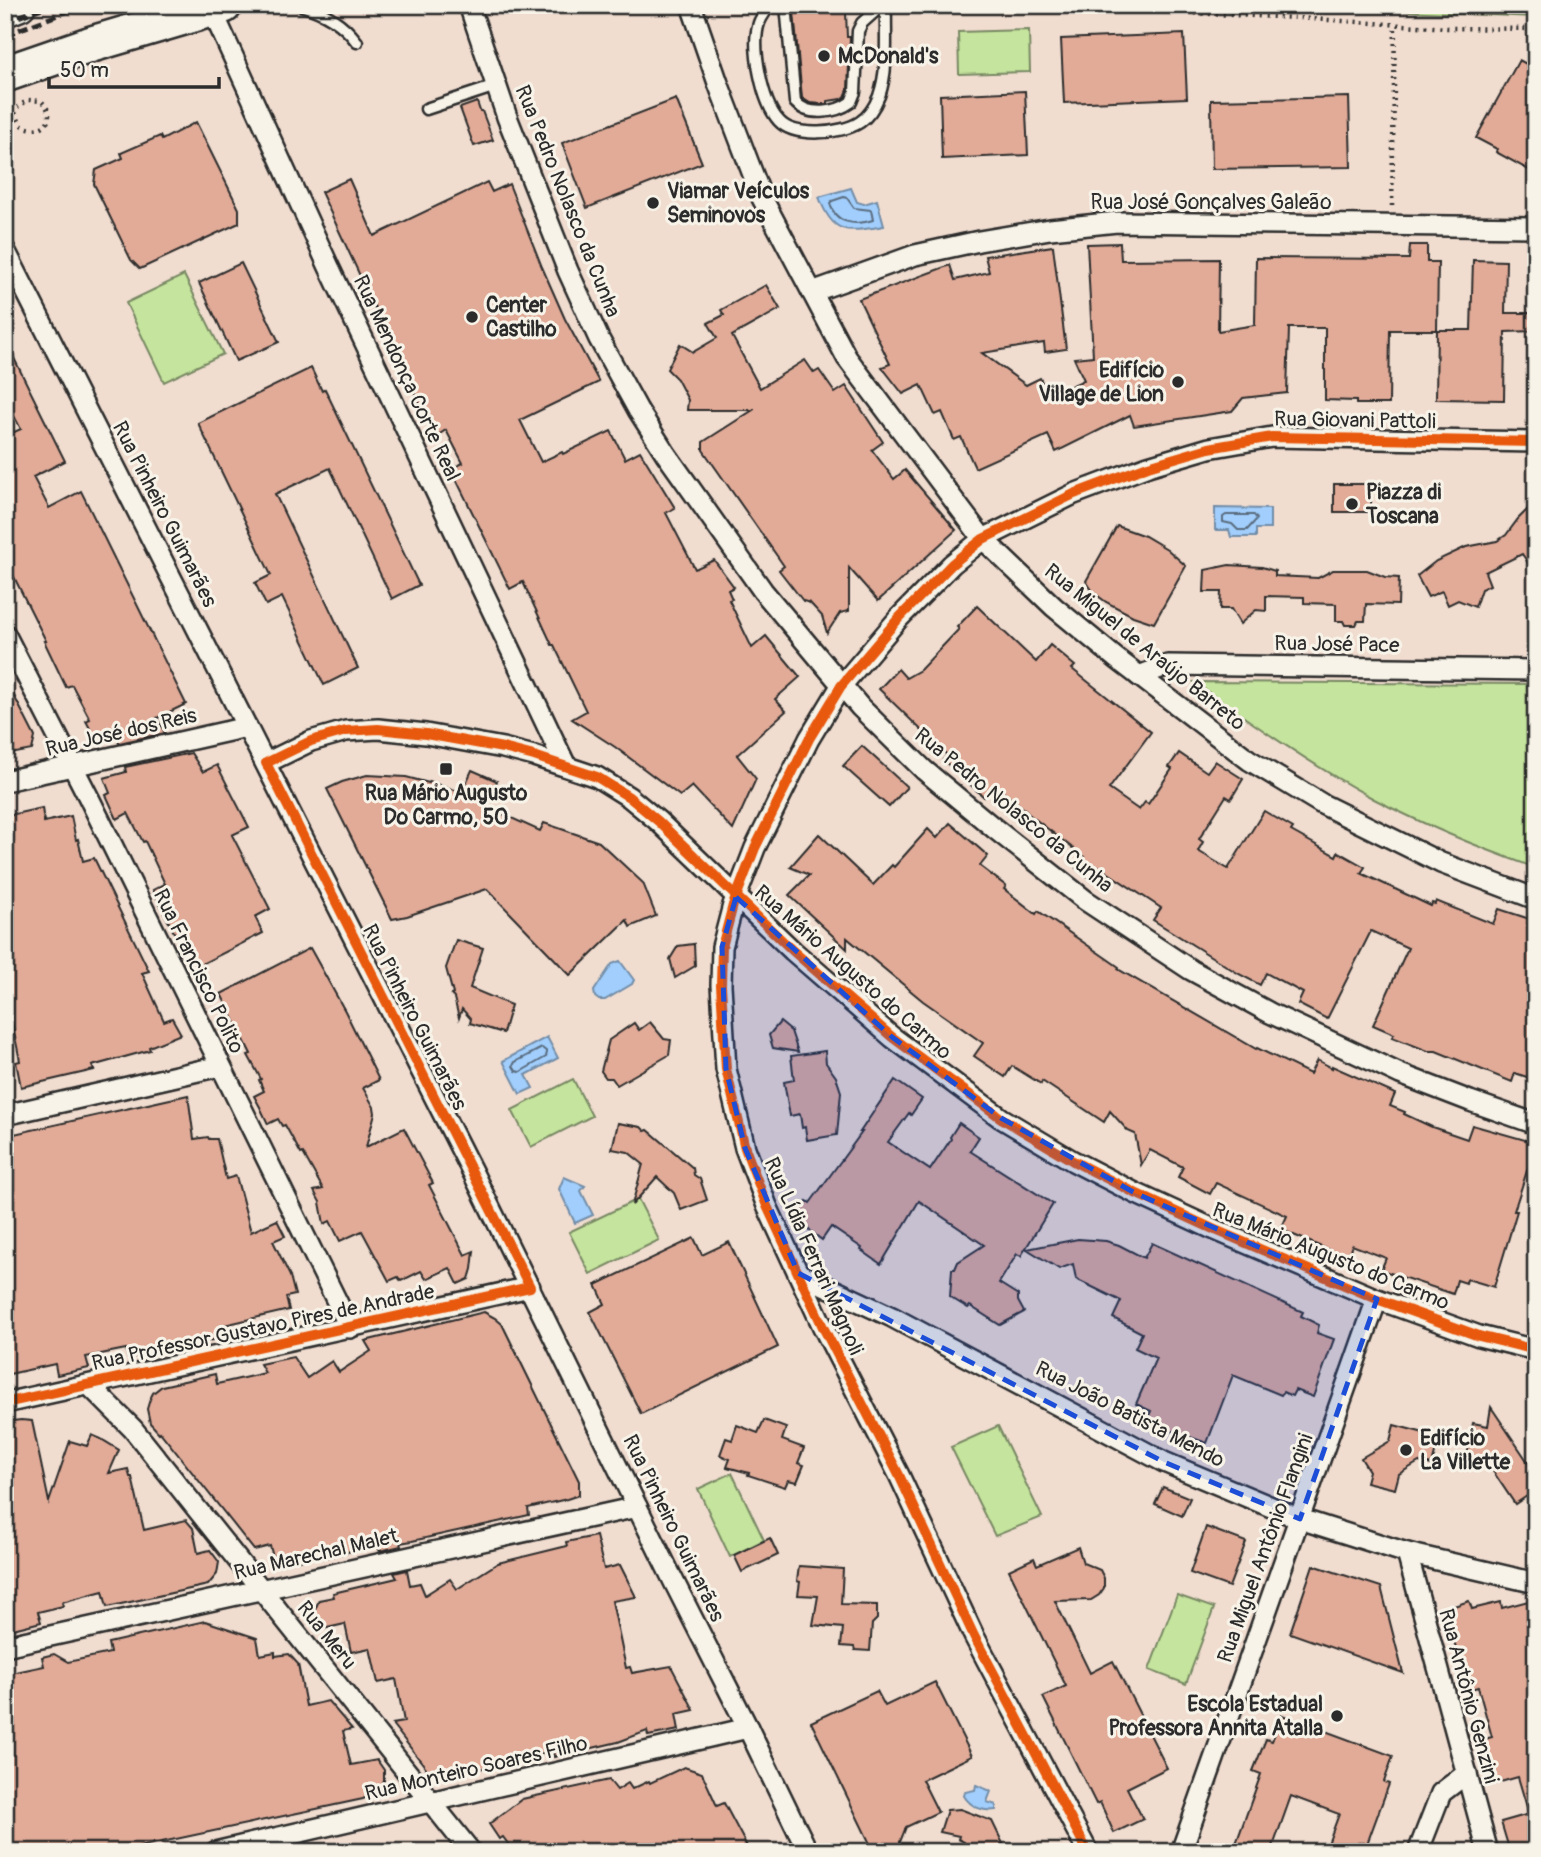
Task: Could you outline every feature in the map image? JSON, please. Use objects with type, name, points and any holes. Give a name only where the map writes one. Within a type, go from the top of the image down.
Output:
[{"type":"highway","points":[[5,74],[92,44],[218,7]]},
{"type":"main road","points":[[5,11],[20,5]]},
{"type":"street","name":"Rua Pedro Nolasco da Cunha","points":[[469,5],[495,81],[568,271],[599,338],[638,411],[763,591],[841,686],[924,770],[994,828],[1085,900],[1191,970],[1270,1013],[1400,1074],[1536,1124]]},
{"type":"street","name":"Rua Miguel de Araújo Barreto","points":[[691,5],[762,198],[847,358],[983,539],[1054,607],[1249,760],[1322,804],[1441,863],[1536,899]]},
{"type":"street","name":"Rua Mendonça Corte Real","points":[[218,7],[329,267],[566,766]]},
{"type":"street","name":"Rua José Gonçalves Galeão","points":[[812,292],[915,255],[1050,229],[1117,222],[1536,227]]},
{"type":"street","name":"Rua Pinheiro Guimarães","points":[[5,250],[530,1287],[808,1852]]},
{"type":"street","name":"Rua Giovani Pattoli","points":[[983,539],[1074,494],[1148,466],[1209,448],[1259,439],[1272,437],[1536,442]]},
{"type":"street","name":"Rua Lídia Ferrari Magnoli","points":[[983,539],[952,565],[899,618],[841,686],[803,751],[755,848],[736,897],[722,947],[721,985],[726,1069],[745,1148],[767,1206],[823,1328],[899,1475],[974,1636],[1088,1852]]},
{"type":"street","name":"Rua Francisco Polito","points":[[5,634],[73,766],[350,1328]]},
{"type":"street","name":"Rua José Pace","points":[[1139,676],[1168,665],[1536,670]]},
{"type":"street","name":"Rua José dos Reis","points":[[5,781],[247,727]]},
{"type":"street","name":"Rua Mário Augusto do Carmo","points":[[266,764],[311,741],[346,730],[378,729],[426,734],[503,748],[597,777],[629,797],[658,821],[793,951],[892,1037],[1001,1118],[1073,1161],[1213,1229],[1377,1299],[1479,1336],[1536,1349]]},
{"type":"street","points":[[5,1115],[220,1066]]},
{"type":"street","name":"Rua João Batista Mendo","points":[[798,1273],[892,1317],[1164,1462],[1300,1519],[1408,1553],[1536,1583]]},
{"type":"street","name":"Rua Professor Gustavo Pires de Andrade","points":[[5,1403],[530,1287]]},
{"type":"street","name":"Rua Miguel Antônio Flangini","points":[[1181,1852],[1377,1299]]},
{"type":"street","name":"Rua Meru","points":[[89,1385],[133,1429],[471,1852]]},
{"type":"street","name":"Rua Marechal Malet","points":[[5,1646],[637,1507]]},
{"type":"street","name":"Rua Antônio Genzini","points":[[1408,1553],[1488,1852]]},
{"type":"street","name":"Rua Monteiro Soares Filho","points":[[215,1852],[748,1728]]},
{"type":"street","points":[[1418,1852],[1441,1793],[1466,1773]]},
{"type":"lane","points":[[300,5],[323,13],[357,42]]},
{"type":"lane","points":[[770,5],[758,23],[756,47],[761,79],[778,121],[791,130],[802,132],[843,129],[859,122],[872,110],[884,73],[884,5]]},
{"type":"lane","points":[[786,5],[796,102],[802,108],[816,111],[839,109],[851,102],[855,92],[858,31],[862,23],[884,5]]},
{"type":"lane","points":[[426,109],[495,81]]},
{"type":"path","points":[[1020,5],[1448,28],[1536,29]]},
{"type":"path","points":[[1391,224],[1395,25]]},
{"type":"path","points":[[5,93],[21,125],[33,129],[47,124],[47,107],[41,101],[28,100],[18,107]]},
{"type":"highlighted area","points":[[736,897],[892,1037],[1001,1118],[1135,1193],[1377,1299],[1300,1519],[1164,1462],[798,1273],[745,1148],[726,1069],[722,947]]},
{"type":"green space","points":[[1285,5],[1536,5],[1536,17],[1295,6]]},
{"type":"green space","points":[[1029,30],[1030,72],[959,74],[958,32]]},
{"type":"green space","points":[[184,275],[223,354],[164,382],[126,303]]},
{"type":"green space","points":[[1194,682],[1536,684],[1536,868],[1453,836],[1374,799],[1305,758]]},
{"type":"green space","points":[[573,1079],[592,1116],[531,1147],[512,1110]]},
{"type":"green space","points":[[638,1199],[659,1240],[590,1274],[569,1232]]},
{"type":"green space","points":[[998,1426],[1042,1517],[995,1536],[951,1447]]},
{"type":"green space","points":[[732,1473],[764,1540],[730,1557],[698,1489]]},
{"type":"green space","points":[[1177,1595],[1214,1608],[1186,1684],[1149,1670]]},
{"type":"water","points":[[851,188],[857,202],[864,204],[877,200],[884,226],[851,230],[836,225],[830,219],[819,197]]},
{"type":"water","points":[[1215,508],[1270,509],[1270,529],[1256,529],[1256,537],[1231,537],[1229,530],[1215,530]]},
{"type":"water","points":[[620,961],[634,980],[632,984],[605,1000],[599,1000],[594,991],[612,964]]},
{"type":"water","points":[[547,1037],[558,1058],[526,1075],[533,1088],[520,1094],[503,1061]]},
{"type":"water","points":[[564,1177],[585,1186],[581,1191],[593,1215],[575,1223],[559,1189]]},
{"type":"water","points":[[976,1785],[991,1791],[987,1802],[996,1805],[996,1810],[978,1808],[967,1800],[965,1792],[975,1790]]},
{"type":"building","name":"McDonald's","points":[[794,12],[846,12],[847,37],[850,37],[848,90],[845,97],[828,101],[828,104],[810,103],[802,98]]},
{"type":"building","points":[[1184,34],[1187,98],[1064,103],[1061,39]]},
{"type":"building","points":[[1519,60],[1536,69],[1536,174],[1476,138]]},
{"type":"building","points":[[1025,91],[1028,155],[942,159],[940,95]]},
{"type":"building","points":[[1349,97],[1351,167],[1212,169],[1211,100]]},
{"type":"building","points":[[676,99],[702,163],[587,208],[562,143]]},
{"type":"building","points":[[477,102],[493,140],[474,146],[460,108]]},
{"type":"building","points":[[196,122],[239,209],[239,223],[140,269],[131,260],[94,184],[96,170],[123,158],[121,153],[160,136],[162,140]]},
{"type":"building","points":[[349,179],[374,236],[487,182],[492,192],[509,184],[565,319],[599,382],[520,420],[541,462],[611,431],[625,459],[640,451],[675,508],[666,513],[695,569],[714,560],[734,587],[728,590],[732,599],[729,600],[752,648],[766,636],[800,677],[775,699],[786,711],[737,755],[756,779],[733,830],[692,786],[680,796],[615,747],[572,719],[586,711],[523,582],[510,589],[451,469],[463,463],[446,430],[435,437],[321,192]]},
{"type":"building","points":[[1120,243],[1121,260],[1219,259],[1218,331],[1255,325],[1256,258],[1409,259],[1410,245],[1427,245],[1427,262],[1438,262],[1437,330],[1390,330],[1389,404],[1325,400],[1325,328],[1289,328],[1287,393],[1243,398],[1232,411],[1134,426],[1130,415],[1056,452],[1048,435],[975,468],[961,437],[954,440],[942,412],[935,415],[921,385],[903,394],[882,367],[890,364],[859,299],[950,265],[955,280],[989,272],[985,256],[1053,246],[1066,349],[1045,352],[1044,343],[982,353],[1026,385],[1040,378],[1049,396],[1084,380],[1074,358],[1093,356],[1087,244]]},
{"type":"building","points":[[1473,260],[1506,261],[1505,313],[1536,313],[1536,331],[1505,332],[1504,400],[1436,399],[1437,330],[1471,330]]},
{"type":"building","points":[[241,263],[279,342],[236,361],[199,283]]},
{"type":"building","points":[[766,285],[780,309],[732,336],[760,388],[805,360],[814,373],[819,370],[835,393],[846,386],[883,442],[872,450],[894,479],[905,470],[956,530],[878,601],[849,568],[849,611],[840,613],[827,633],[822,616],[810,603],[803,601],[779,570],[784,566],[703,450],[703,442],[753,410],[687,410],[688,400],[677,379],[667,369],[680,344],[693,352],[717,338],[708,323],[724,315],[721,310]]},
{"type":"building","points":[[5,340],[65,461],[33,477],[49,508],[81,491],[186,704],[157,718],[165,733],[119,743],[115,728],[95,738],[86,721],[90,719],[72,685],[66,687],[5,559],[5,436],[21,429],[5,399]]},
{"type":"building","points":[[311,368],[322,391],[325,389],[419,585],[392,599],[330,468],[275,494],[358,668],[324,685],[282,597],[266,605],[255,583],[271,575],[198,423]]},
{"type":"building","name":"Piazza di Toscana","points":[[1334,484],[1371,484],[1371,512],[1334,512]]},
{"type":"building","points":[[1536,501],[1536,574],[1522,554],[1485,572],[1490,585],[1481,589],[1475,607],[1458,600],[1448,605],[1442,591],[1428,597],[1417,576],[1436,561],[1466,547],[1497,541],[1506,535]]},
{"type":"building","points":[[1117,526],[1145,536],[1167,549],[1186,566],[1154,623],[1106,602],[1094,593],[1086,581]]},
{"type":"building","points":[[1229,565],[1262,567],[1275,571],[1275,576],[1318,578],[1333,570],[1367,570],[1385,577],[1399,578],[1398,605],[1366,604],[1365,621],[1358,621],[1356,625],[1345,625],[1343,621],[1336,621],[1336,604],[1304,603],[1304,597],[1266,596],[1266,611],[1256,610],[1240,624],[1231,609],[1220,609],[1221,592],[1204,592],[1205,570]]},
{"type":"building","points":[[977,606],[1036,662],[1050,645],[1075,666],[1072,669],[1151,732],[1109,789],[1139,810],[1145,802],[1148,804],[1172,769],[1169,767],[1179,753],[1207,772],[1215,761],[1243,779],[1231,799],[1226,796],[1199,839],[1203,842],[1198,851],[1228,869],[1264,811],[1293,828],[1291,831],[1336,856],[1338,852],[1365,867],[1361,873],[1431,906],[1436,901],[1493,924],[1499,909],[1536,921],[1536,1080],[1515,1073],[1512,1082],[1436,1051],[1428,1051],[1392,1037],[1394,1034],[1373,1025],[1408,948],[1371,931],[1327,1019],[1298,1004],[1303,993],[1266,973],[1260,985],[1153,920],[1161,908],[1099,867],[1091,879],[1076,868],[1084,857],[994,785],[984,797],[943,760],[947,755],[879,689],[898,669],[906,678],[920,670]]},
{"type":"building","points":[[5,678],[35,737],[32,750],[5,755]]},
{"type":"building","points":[[862,746],[907,787],[889,807],[843,766]]},
{"type":"building","points":[[191,753],[203,772],[217,765],[249,827],[232,835],[270,909],[255,917],[263,933],[192,969],[153,890],[165,884],[145,841],[143,842],[128,813],[117,819],[106,795],[110,793],[104,778],[126,772],[125,767]]},
{"type":"building","points":[[472,770],[497,781],[485,806],[540,831],[544,823],[599,842],[643,883],[656,916],[630,927],[627,920],[570,975],[487,889],[392,919],[327,789],[367,775],[430,781],[462,792]]},
{"type":"building","points":[[42,808],[44,822],[71,816],[83,861],[94,858],[149,971],[142,973],[164,1021],[172,1018],[181,1034],[149,1047],[150,1050],[92,1066],[94,1070],[21,1087],[16,1062],[20,1061],[11,1017],[5,1018],[5,816]]},
{"type":"building","points":[[950,823],[988,856],[980,866],[1036,914],[1038,911],[1119,967],[1118,969],[1256,1049],[1310,1074],[1317,1060],[1332,1066],[1395,1094],[1390,1106],[1405,1112],[1404,1114],[1467,1139],[1472,1125],[1536,1143],[1494,1287],[1467,1279],[1466,1283],[1457,1280],[1453,1294],[1381,1270],[1386,1258],[1352,1245],[1347,1258],[1289,1233],[1281,1229],[1287,1216],[1216,1183],[1210,1194],[1178,1177],[1183,1167],[1150,1150],[1141,1165],[1135,1134],[1128,1131],[1110,1111],[1104,1122],[1042,1081],[1041,1084],[1012,1066],[1005,1077],[974,1056],[983,1043],[923,1001],[847,938],[847,949],[789,895],[809,875],[790,867],[819,834],[873,885],[892,865],[894,867],[928,829],[937,838]]},
{"type":"building","points":[[456,940],[483,948],[470,988],[511,1005],[503,1033],[470,1023],[471,1019],[462,1009],[459,1018],[446,968]]},
{"type":"building","points":[[694,944],[695,966],[675,978],[670,959],[678,946]]},
{"type":"building","points":[[310,948],[379,1080],[363,1088],[375,1113],[366,1147],[404,1128],[433,1183],[429,1185],[465,1255],[474,1251],[469,1279],[458,1284],[450,1268],[426,1279],[421,1271],[401,1281],[398,1277],[389,1281],[362,1231],[340,1241],[330,1221],[324,1224],[320,1202],[314,1191],[323,1189],[303,1153],[301,1154],[285,1125],[282,1126],[278,1119],[268,1124],[254,1096],[264,1091],[259,1080],[261,1079],[221,994]]},
{"type":"building","points":[[650,1022],[664,1039],[671,1040],[669,1055],[617,1085],[612,1078],[606,1078],[601,1071],[609,1040],[634,1023],[639,1030]]},
{"type":"building","points":[[780,1022],[791,1031],[798,1052],[773,1048],[769,1035]]},
{"type":"building","points":[[825,1051],[826,1063],[836,1077],[841,1092],[837,1135],[807,1140],[800,1114],[790,1116],[784,1082],[794,1080],[791,1056]]},
{"type":"building","points":[[895,1080],[922,1099],[888,1142],[930,1170],[959,1123],[979,1137],[970,1151],[1053,1204],[1021,1256],[1017,1254],[999,1283],[1018,1295],[1024,1312],[1000,1325],[950,1297],[952,1269],[984,1245],[919,1201],[881,1264],[831,1227],[822,1240],[809,1230],[798,1214],[807,1201],[810,1203],[862,1132]]},
{"type":"building","points":[[188,1095],[194,1139],[217,1139],[226,1179],[236,1176],[251,1232],[277,1220],[285,1236],[273,1241],[290,1276],[295,1295],[286,1297],[289,1310],[220,1326],[222,1338],[128,1358],[126,1349],[86,1357],[89,1368],[57,1375],[55,1364],[5,1375],[5,1136]]},
{"type":"building","points":[[618,1123],[648,1130],[693,1168],[707,1200],[681,1210],[674,1193],[657,1177],[632,1205],[643,1164],[628,1152],[612,1149]]},
{"type":"building","points":[[694,1238],[702,1255],[729,1242],[778,1347],[641,1414],[590,1312],[605,1304],[596,1285]]},
{"type":"building","points":[[1078,1239],[1106,1241],[1144,1258],[1152,1243],[1303,1312],[1301,1316],[1319,1325],[1317,1333],[1334,1339],[1313,1397],[1295,1390],[1292,1396],[1283,1392],[1281,1395],[1233,1375],[1207,1443],[1146,1422],[1151,1411],[1136,1404],[1156,1358],[1135,1348],[1142,1333],[1113,1318],[1121,1301],[1076,1279],[1073,1264],[1059,1269],[1027,1249]]},
{"type":"building","points":[[484,1312],[502,1324],[579,1481],[579,1495],[528,1508],[529,1515],[400,1543],[401,1546],[380,1551],[376,1545],[323,1558],[322,1555],[275,1565],[270,1546],[254,1550],[150,1423],[147,1409],[150,1399],[162,1386],[215,1374],[217,1384],[265,1373],[260,1364],[293,1357],[307,1378],[332,1361],[339,1372],[371,1351],[365,1341]]},
{"type":"building","points":[[1491,1407],[1536,1474],[1536,1490],[1515,1504],[1484,1458],[1467,1455],[1473,1423],[1488,1426]]},
{"type":"building","points":[[764,1420],[786,1428],[782,1440],[804,1448],[798,1463],[804,1465],[797,1482],[788,1480],[785,1487],[748,1475],[749,1473],[727,1467],[730,1459],[720,1455],[726,1438],[732,1440],[737,1425],[758,1433]]},
{"type":"building","points":[[32,1421],[49,1502],[70,1441],[87,1446],[92,1435],[101,1439],[119,1450],[109,1473],[128,1469],[132,1477],[144,1530],[186,1520],[193,1528],[198,1553],[210,1550],[219,1562],[217,1574],[208,1585],[107,1607],[103,1591],[62,1602],[63,1606],[38,1612],[41,1622],[9,1630],[5,1615],[5,1422]]},
{"type":"building","name":"Edifício La Villette","points":[[1394,1425],[1439,1437],[1432,1465],[1419,1462],[1399,1474],[1395,1489],[1366,1482],[1369,1471],[1361,1458],[1390,1441]]},
{"type":"building","points":[[1163,1487],[1190,1498],[1182,1516],[1155,1504]]},
{"type":"building","points":[[1206,1527],[1246,1542],[1229,1587],[1190,1573]]},
{"type":"building","points":[[596,1536],[604,1569],[620,1565],[636,1597],[612,1601],[626,1668],[630,1667],[632,1673],[671,1666],[694,1710],[676,1714],[679,1730],[648,1736],[647,1731],[618,1742],[554,1757],[553,1751],[434,1778],[392,1724],[404,1722],[396,1679],[378,1683],[370,1648],[351,1652],[345,1624],[318,1630],[314,1621],[319,1600],[334,1597],[333,1593],[397,1578],[394,1573],[407,1570],[410,1585],[420,1583],[425,1595],[450,1579],[457,1589],[498,1563],[567,1546],[566,1542]]},
{"type":"building","points":[[770,1538],[778,1555],[742,1572],[734,1555]]},
{"type":"building","points":[[1078,1547],[1083,1563],[1100,1570],[1104,1578],[1104,1588],[1091,1600],[1055,1601],[1090,1673],[1113,1661],[1167,1768],[1127,1788],[1143,1819],[1114,1833],[1100,1802],[1096,1804],[1043,1697],[1066,1686],[1009,1570],[1034,1558],[1037,1565]]},
{"type":"building","points":[[1313,1565],[1381,1587],[1403,1673],[1290,1633]]},
{"type":"building","points":[[799,1566],[843,1569],[841,1604],[877,1605],[877,1619],[872,1624],[870,1651],[841,1646],[843,1628],[813,1625],[818,1596],[798,1595]]},
{"type":"building","points":[[1536,1599],[1536,1847],[1510,1852],[1501,1822],[1529,1814],[1518,1777],[1490,1785],[1477,1741],[1492,1737],[1478,1687],[1463,1691],[1457,1671],[1462,1669],[1445,1609],[1469,1601],[1472,1609],[1501,1602],[1502,1608]]},
{"type":"building","points":[[205,1621],[257,1638],[260,1655],[275,1652],[275,1656],[289,1654],[298,1664],[306,1706],[328,1701],[352,1729],[343,1731],[351,1765],[377,1760],[384,1770],[380,1790],[363,1799],[115,1852],[5,1852],[5,1682],[12,1680],[11,1673],[44,1666],[42,1657],[54,1654],[68,1662],[110,1653],[108,1643]]},
{"type":"building","points":[[935,1682],[972,1756],[922,1780],[938,1812],[906,1827],[896,1852],[874,1852],[811,1722],[877,1691],[885,1706]]},
{"type":"building","points":[[1282,1715],[1393,1756],[1384,1782],[1389,1784],[1364,1852],[1325,1852],[1339,1814],[1291,1796],[1271,1852],[1233,1852],[1261,1774],[1253,1771],[1266,1739],[1272,1741]]},
{"type":"building","points":[[684,1767],[702,1773],[717,1806],[724,1803],[750,1852],[514,1852],[503,1837],[499,1839],[489,1824],[522,1799],[609,1780],[617,1790],[628,1783],[632,1789]]},
{"type":"building","points":[[960,1809],[992,1821],[1007,1852],[969,1852],[964,1842],[958,1839],[959,1836],[940,1832],[947,1810]]},
{"type":"railway","points":[[5,22],[50,5]]},
{"type":"railway","points":[[5,35],[84,5]]},
{"type":"cycle path","points":[[1088,1852],[974,1636],[899,1475],[823,1327],[767,1206],[745,1148],[726,1069],[721,985],[722,947],[733,905],[755,848],[809,739],[841,686],[899,618],[952,564],[983,539],[1074,494],[1148,466],[1209,448],[1272,437],[1536,442]]},
{"type":"cycle path","points":[[5,1403],[530,1287],[266,763],[311,741],[346,731],[378,729],[426,734],[503,748],[597,777],[629,797],[658,821],[793,951],[892,1037],[1001,1118],[1073,1161],[1213,1229],[1377,1299],[1479,1336],[1536,1350]]},
{"type":"place","name":"McDonald's","points":[[824,56]]},
{"type":"place","name":"Viamar Veículos Seminovos","points":[[653,203]]},
{"type":"place","name":"Center Castilho","points":[[472,317]]},
{"type":"place","name":"Edifício Village de Lion","points":[[1178,382]]},
{"type":"place","name":"Piazza di Toscana","points":[[1352,504]]},
{"type":"place","name":"Rua Mário Augusto Do Carmo, 50","points":[[446,769]]},
{"type":"place","name":"Edifício La Villette","points":[[1406,1450]]},
{"type":"place","name":"Escola Estadual Professora Annita Atalla","points":[[1337,1716]]}]
